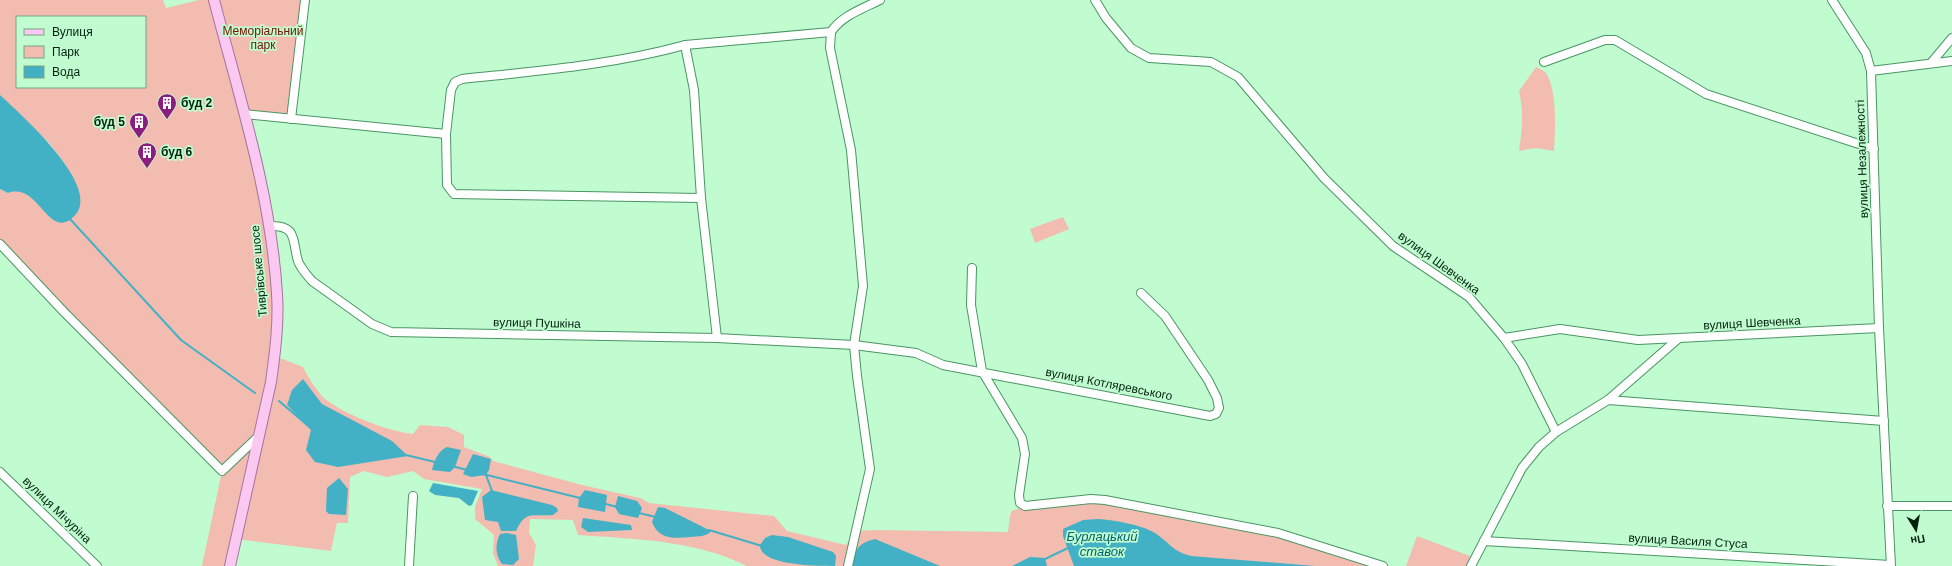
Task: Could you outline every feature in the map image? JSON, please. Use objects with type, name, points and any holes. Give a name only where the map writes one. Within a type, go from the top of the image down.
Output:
[{"type":"main road","name":"Тиврівське шосе","points":[[214,0],[244,114],[270,226],[277,295],[277,323],[273,370],[260,436],[230,566]]},
{"type":"street","points":[[291,120],[306,0]]},
{"type":"street","points":[[848,566],[870,469],[854,345],[863,286],[851,150],[830,48],[831,32],[835,25],[844,18],[880,0]]},
{"type":"street","name":"вулиця Шевченка","points":[[1095,0],[1106,18],[1131,48],[1149,58],[1211,62],[1238,77],[1324,178],[1393,246],[1469,297],[1504,338],[1560,329],[1638,340],[1879,328]]},
{"type":"street","name":"вулиця Незалежності","points":[[1832,0],[1866,53],[1871,71],[1879,328],[1890,565]]},
{"type":"street","points":[[701,198],[454,194],[447,185],[446,134],[451,90],[455,82],[462,79],[570,67],[686,45],[831,32]]},
{"type":"street","points":[[1931,63],[1952,38]]},
{"type":"street","points":[[1544,62],[1605,40],[1615,40],[1706,94],[1874,148]]},
{"type":"street","points":[[686,45],[694,90],[701,198],[717,338]]},
{"type":"street","points":[[1871,71],[1952,61]]},
{"type":"street","points":[[244,114],[291,120],[446,134]]},
{"type":"street","name":"вулиця Пушкіна","points":[[270,226],[279,226],[290,230],[298,262],[312,281],[372,324],[391,332],[717,338],[854,345]]},
{"type":"street","points":[[0,244],[64,312],[222,471],[260,436]]},
{"type":"street","points":[[972,268],[971,305],[982,372],[1022,438],[1025,454],[1019,496],[1020,503],[1025,506],[1091,499],[1105,500],[1289,535],[1383,566]]},
{"type":"street","name":"вулиця Котляревського","points":[[854,345],[916,353],[943,365],[1210,416],[1216,414],[1219,408],[1217,398],[1208,380],[1165,316],[1141,293]]},
{"type":"street","points":[[1504,338],[1522,364],[1556,432]]},
{"type":"street","points":[[1471,566],[1522,468],[1539,447],[1556,432],[1608,400],[1679,338]]},
{"type":"street","points":[[1608,400],[1884,421]]},
{"type":"street","name":"вулиця Мічуріна","points":[[0,472],[97,566]]},
{"type":"street","points":[[409,566],[413,496]]},
{"type":"street","points":[[1887,506],[1952,506]]},
{"type":"street","name":"вулиця Василя Стуса","points":[[1484,541],[1890,565]]},
{"type":"green space","name":"Меморіальний парк","points":[[0,0],[163,0],[166,8],[199,0],[305,0],[291,119],[244,114],[270,226],[275,356],[303,367],[324,398],[343,410],[379,426],[413,434],[420,425],[448,427],[464,435],[464,447],[490,457],[493,461],[582,485],[640,498],[649,503],[774,516],[787,531],[846,545],[855,531],[1008,532],[1010,515],[1012,511],[1025,506],[1091,499],[1278,533],[1383,566],[747,566],[727,557],[707,551],[664,542],[578,535],[573,520],[530,519],[529,533],[536,545],[533,566],[498,566],[493,553],[494,535],[475,519],[475,507],[482,489],[424,479],[413,471],[387,477],[364,471],[350,477],[348,523],[337,523],[331,551],[236,539],[230,566],[202,566],[222,471],[0,240],[0,189],[8,193],[17,191],[22,192],[29,196],[65,164],[49,143],[0,95]]},
{"type":"green space","points":[[1536,67],[1545,72],[1552,88],[1555,110],[1554,151],[1536,148],[1519,151],[1522,106],[1519,91]]},
{"type":"green space","points":[[1063,217],[1069,229],[1035,243],[1030,229]]},
{"type":"green space","points":[[1417,536],[1475,558],[1471,566],[1406,566]]},
{"type":"water","points":[[0,95],[41,135],[71,173],[79,191],[80,207],[71,219],[63,223],[55,221],[27,195],[18,192],[8,193],[0,189]]},
{"type":"water","points":[[303,379],[322,404],[392,441],[408,456],[338,467],[315,462],[306,450],[311,430],[287,405],[292,390]]},
{"type":"water","points":[[447,447],[461,450],[455,467],[450,472],[432,470],[437,457],[441,451]]},
{"type":"water","points":[[473,454],[491,459],[489,470],[486,475],[471,477],[463,474]]},
{"type":"water","points":[[339,478],[348,489],[346,515],[329,514],[326,511],[327,488]]},
{"type":"water","points":[[433,483],[478,491],[472,505],[469,506],[459,498],[435,495],[429,491]]},
{"type":"water","points":[[491,490],[552,505],[557,508],[558,511],[553,515],[535,515],[527,517],[523,520],[516,531],[501,531],[498,522],[485,520],[482,497]]},
{"type":"water","points":[[585,490],[607,495],[605,512],[578,507],[579,498]]},
{"type":"water","points":[[618,496],[637,501],[642,508],[638,518],[619,514],[615,507]]},
{"type":"water","points":[[658,507],[665,508],[711,531],[702,536],[680,538],[673,538],[661,534],[652,522]]},
{"type":"water","points":[[583,518],[631,525],[632,530],[588,532],[581,527]]},
{"type":"water","name":"Бурлацький ставок","points":[[1098,519],[1128,523],[1149,530],[1179,552],[1191,556],[1315,566],[1074,566],[1063,536],[1063,529],[1083,520]]},
{"type":"water","points":[[507,533],[516,535],[519,559],[513,565],[502,564],[497,553],[497,542],[500,534]]},
{"type":"water","points":[[772,535],[788,537],[833,552],[836,556],[835,566],[804,565],[779,561],[769,557],[762,552],[760,545],[765,538]]},
{"type":"water","points":[[875,539],[940,566],[852,566],[858,548],[864,543]]},
{"type":"water","points":[[1030,557],[1045,558],[1047,566],[1012,566]]},
{"type":"waterway","points":[[70,219],[181,340],[255,393]]},
{"type":"waterway","points":[[279,401],[313,430]]},
{"type":"waterway","points":[[406,455],[435,462]]},
{"type":"waterway","points":[[452,466],[467,470]]},
{"type":"waterway","points":[[483,474],[580,498]]},
{"type":"waterway","points":[[486,475],[492,491]]},
{"type":"waterway","points":[[606,504],[617,507]]},
{"type":"waterway","points":[[639,513],[656,517]]},
{"type":"waterway","points":[[709,530],[762,546]]},
{"type":"waterway","points":[[1043,560],[1068,548]]},
{"type":"place","name":"буд 2","points":[[167,120]]},
{"type":"place","name":"буд 5","points":[[139,139]]},
{"type":"place","name":"буд 6","points":[[147,169]]}]
